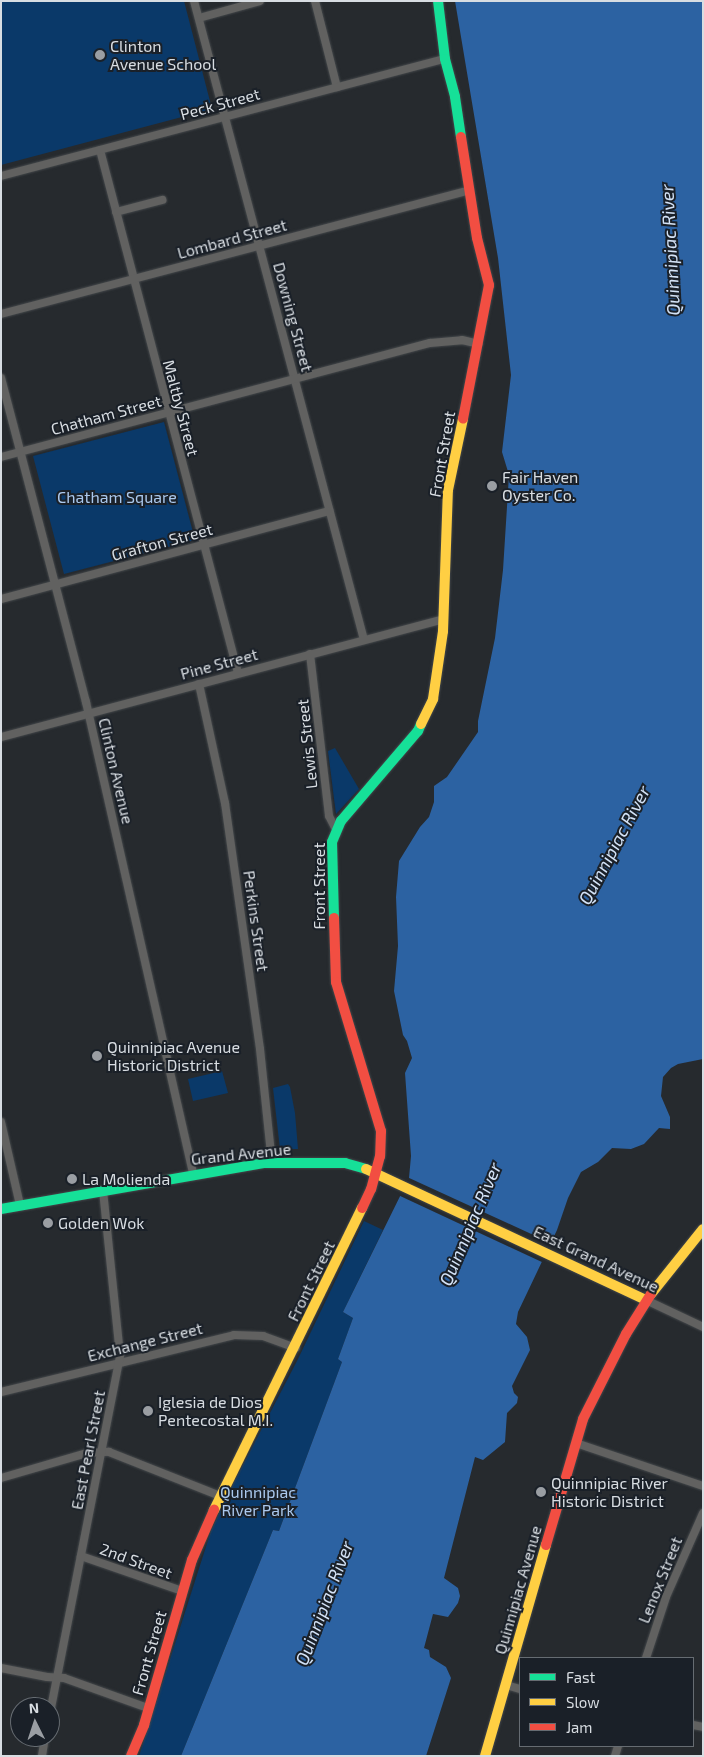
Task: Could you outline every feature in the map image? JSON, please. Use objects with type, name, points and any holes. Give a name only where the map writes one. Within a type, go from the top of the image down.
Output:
[{"type":"street","name":"Downing Street","points":[[194,1],[223,117],[364,640]]},
{"type":"street","points":[[198,18],[260,1]]},
{"type":"street","points":[[315,1],[337,87]]},
{"type":"street","name":"Front Street","points":[[131,1756],[148,1708],[192,1560],[220,1496],[296,1348],[367,1198],[380,1156],[381,1131],[336,982],[331,854],[336,830],[412,739],[427,715],[437,685],[444,619],[448,490],[487,307],[489,285],[479,248],[455,97],[445,59],[438,1]]},
{"type":"street","name":"Peck Street","points":[[1,176],[445,59]]},
{"type":"street","name":"Maltby Street","points":[[100,150],[238,673]]},
{"type":"street","name":"Lombard Street","points":[[1,314],[470,190]]},
{"type":"street","points":[[116,212],[162,200]]},
{"type":"street","name":"Chatham Street","points":[[1,456],[430,343],[462,340],[479,344]]},
{"type":"street","name":"Clinton Avenue","points":[[1,378],[88,714],[194,1173]]},
{"type":"street","name":"Grafton Street","points":[[1,598],[329,511]]},
{"type":"street","name":"Pine Street","points":[[1,737],[444,619]]},
{"type":"street","name":"Lewis Street","points":[[310,654],[328,816],[336,830]]},
{"type":"street","name":"Perkins Street","points":[[199,684],[225,803],[260,1049],[272,1163]]},
{"type":"street","points":[[1,1122],[20,1205]]},
{"type":"street","name":"Grand Avenue","points":[[1,1209],[194,1173],[272,1163],[345,1164],[360,1166],[476,1220]]},
{"type":"street","name":"East Pearl Street","points":[[53,1697],[120,1355],[103,1190]]},
{"type":"street","name":"East Grand Avenue","points":[[476,1220],[703,1328]]},
{"type":"street","name":"Quinnipiac Avenue","points":[[485,1756],[583,1419],[594,1394],[646,1300],[703,1229]]},
{"type":"street","name":"Exchange Street","points":[[1,1392],[234,1335],[263,1336],[296,1348]]},
{"type":"street","points":[[576,1443],[703,1486]]},
{"type":"street","points":[[1,1478],[87,1453],[100,1452],[114,1454],[220,1496]]},
{"type":"street","name":"Lenox Street","points":[[646,1657],[666,1597],[703,1513]]},
{"type":"street","name":"2nd Street","points":[[81,1556],[182,1591]]},
{"type":"street","points":[[1,1668],[68,1679],[148,1708]]},
{"type":"street","points":[[506,1686],[519,1689]]},
{"type":"green space","name":"Clinton Avenue School","points":[[1,1],[184,1],[212,109],[1,165]]},
{"type":"green space","name":"Chatham Square","points":[[164,422],[195,540],[64,574],[33,456]]},
{"type":"green space","points":[[335,748],[359,789],[336,814],[328,751]]},
{"type":"green space","points":[[222,1071],[228,1093],[193,1101],[188,1079]]},
{"type":"green space","points":[[288,1084],[295,1113],[298,1149],[280,1149],[273,1088]]},
{"type":"green space","name":"Quinnipiac River Park","points":[[364,1221],[383,1230],[343,1312],[353,1318],[338,1359],[342,1362],[279,1531],[273,1530],[181,1756],[139,1756],[211,1531],[230,1490],[297,1361]]},
{"type":"water","name":"Quinnipiac River","points":[[455,1],[703,1],[703,1059],[678,1064],[671,1068],[663,1077],[661,1096],[670,1117],[670,1129],[659,1128],[644,1144],[631,1149],[612,1148],[598,1162],[581,1172],[568,1198],[557,1230],[518,1312],[516,1324],[527,1337],[530,1350],[512,1386],[514,1393],[518,1397],[517,1403],[507,1413],[505,1442],[483,1460],[475,1457],[444,1578],[458,1588],[460,1596],[458,1603],[448,1617],[433,1614],[424,1648],[429,1650],[430,1657],[446,1667],[451,1678],[426,1756],[181,1756],[273,1530],[279,1531],[342,1362],[338,1359],[353,1318],[343,1312],[409,1178],[411,1156],[405,1073],[412,1058],[407,1041],[403,1035],[394,991],[398,946],[396,897],[399,861],[420,827],[429,817],[434,802],[434,786],[447,777],[478,732],[478,721],[495,638],[503,570],[509,475],[502,452],[511,375],[498,258]]},
{"type":"pier","points":[[407,1177],[553,1244],[544,1263],[398,1195]]},
{"type":"traffic: fast","points":[[438,1],[445,59],[455,97],[461,137]]},
{"type":"traffic: fast","points":[[334,918],[332,842],[341,821],[418,731],[421,724]]},
{"type":"traffic: fast","points":[[1,1209],[265,1163],[345,1163],[366,1169]]},
{"type":"traffic: slow","points":[[421,724],[433,699],[443,631],[448,490],[463,419]]},
{"type":"traffic: slow","points":[[366,1169],[646,1300]]},
{"type":"traffic: slow","points":[[214,1510],[362,1208]]},
{"type":"traffic: slow","points":[[651,1294],[703,1229]]},
{"type":"traffic: slow","points":[[485,1756],[546,1545]]},
{"type":"traffic: jam","points":[[461,137],[477,238],[489,285],[463,419]]},
{"type":"traffic: jam","points":[[334,918],[336,982],[381,1131],[380,1156],[371,1189],[362,1208]]},
{"type":"traffic: jam","points":[[546,1545],[583,1419],[626,1334],[651,1294]]},
{"type":"traffic: jam","points":[[131,1756],[144,1725],[192,1560],[214,1510]]},
{"type":"place","name":"Clinton Avenue School","points":[[100,55]]},
{"type":"place","name":"Fair Haven Oyster Co.","points":[[492,486]]},
{"type":"place","name":"Quinnipiac Avenue Historic District","points":[[97,1056]]},
{"type":"place","name":"La Molienda","points":[[72,1179]]},
{"type":"place","name":"Golden Wok","points":[[48,1223]]},
{"type":"place","name":"Iglesia de Dios Pentecostal M.I.","points":[[148,1411]]},
{"type":"place","name":"Quinnipiac River Historic District","points":[[541,1492]]}]
